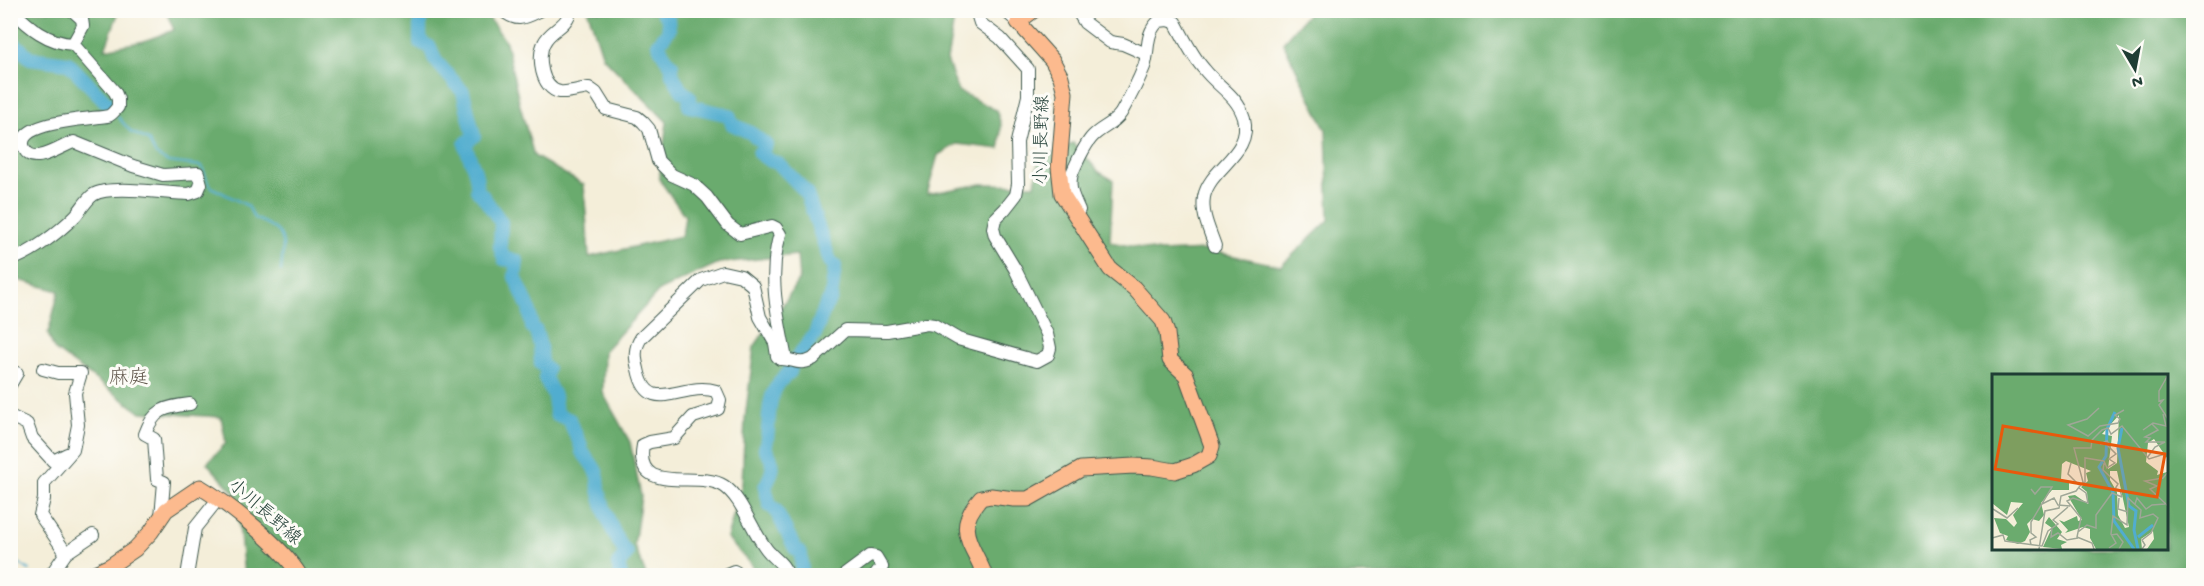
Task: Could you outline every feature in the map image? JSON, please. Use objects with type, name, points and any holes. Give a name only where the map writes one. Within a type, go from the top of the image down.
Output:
[{"type":"main road","points":[[1018,22],[1034,10]]},
{"type":"main road","name":"小川長野線","points":[[985,576],[980,561],[968,540],[966,522],[969,513],[981,498],[991,496],[1028,499],[1081,469],[1134,466],[1175,471],[1209,456],[1212,447],[1186,375],[1170,360],[1167,333],[1163,321],[1134,288],[1110,269],[1062,194],[1060,140],[1065,93],[1061,77],[1052,60],[1018,22]]},
{"type":"main road","name":"小川長野線","points":[[88,576],[110,566],[135,549],[165,510],[200,487],[219,498],[253,526],[292,563],[300,576]]},
{"type":"street","points":[[10,260],[51,236],[74,217],[93,195],[105,191],[189,194],[198,191],[201,184],[198,173],[163,175],[133,166],[74,142],[46,155],[34,155],[27,152],[23,147],[23,142],[28,134],[52,124],[110,116],[118,107],[118,99],[115,92],[73,44],[64,44],[48,38],[29,27],[12,10]]},
{"type":"street","points":[[72,10],[82,19],[84,26],[73,44]]},
{"type":"street","points":[[502,10],[511,18],[519,19],[540,10]]},
{"type":"street","points":[[567,10],[569,15],[566,23],[551,33],[544,43],[540,60],[546,82],[559,92],[588,88],[596,93],[606,109],[637,117],[650,129],[658,160],[672,175],[694,185],[707,197],[729,225],[740,234],[772,226],[777,228],[780,234],[774,254],[775,306],[786,358]]},
{"type":"street","points":[[788,576],[783,565],[766,549],[738,502],[723,485],[715,481],[665,479],[648,474],[642,451],[643,445],[674,438],[693,417],[718,409],[720,400],[716,391],[710,389],[697,388],[656,396],[647,393],[639,376],[634,354],[641,338],[701,280],[723,272],[741,276],[753,286],[760,317],[775,343],[777,356],[780,359],[807,362],[845,330],[887,331],[927,324],[934,325],[958,339],[1037,362],[1048,355],[1050,341],[1047,334],[1015,269],[995,236],[993,228],[995,219],[1016,195],[1017,142],[1028,96],[1028,69],[1000,38],[980,23],[976,10]]},
{"type":"street","points":[[1004,10],[1018,22]]},
{"type":"street","points":[[1077,10],[1085,23],[1110,42],[1123,44],[1146,54]]},
{"type":"street","points":[[1078,220],[1081,213],[1070,192],[1073,170],[1085,145],[1120,114],[1144,65],[1149,33],[1159,21],[1168,20],[1175,22],[1204,70],[1233,95],[1244,121],[1245,135],[1240,147],[1212,182],[1203,200],[1207,225],[1215,246]]},
{"type":"street","points":[[43,369],[58,373],[81,373],[75,393],[78,425],[73,450],[44,483],[44,499],[40,515],[66,553]]},
{"type":"street","points":[[10,386],[17,373]]},
{"type":"street","points":[[160,517],[164,482],[157,479],[154,439],[145,434],[149,421],[159,411],[190,404]]},
{"type":"street","points":[[10,416],[27,424],[32,438],[53,462],[73,450]]},
{"type":"street","points":[[187,576],[191,534],[219,498]]},
{"type":"street","points":[[50,576],[66,553],[93,535]]},
{"type":"street","points":[[843,576],[870,556],[876,557],[882,567],[875,576]]},
{"type":"street","points":[[722,576],[734,571],[743,576]]},
{"type":"green space","points":[[11,11],[115,11],[118,14],[105,49],[144,41],[174,30],[166,11],[484,11],[506,42],[534,156],[584,185],[589,257],[682,236],[685,216],[659,179],[667,122],[603,57],[588,11],[970,11],[954,19],[947,60],[958,91],[996,110],[1001,124],[1000,149],[957,144],[938,155],[927,194],[981,184],[1035,185],[1038,162],[1073,143],[1099,172],[1113,180],[1110,242],[1161,252],[1206,250],[1281,266],[1329,220],[1326,130],[1283,42],[1309,12],[1306,11],[2193,11],[2193,575],[754,575],[752,566],[727,538],[742,484],[745,419],[754,347],[799,279],[797,255],[719,263],[660,290],[604,351],[603,393],[630,442],[641,496],[634,545],[646,575],[244,575],[236,495],[207,463],[226,443],[221,417],[140,412],[54,349],[48,334],[59,291],[11,278]]},
{"type":"waterway","points":[[412,10],[420,18],[420,42],[430,47],[435,60],[463,92],[474,136],[465,144],[475,172],[477,190],[501,222],[500,247],[504,259],[517,261],[515,277],[529,308],[532,327],[536,331],[541,364],[547,369],[545,378],[554,396],[556,414],[570,420],[582,452],[597,474],[601,497],[610,523],[627,554],[618,564],[621,576]]},
{"type":"waterway","points":[[661,10],[668,19],[669,30],[658,44],[672,65],[672,74],[682,91],[690,97],[689,106],[729,115],[732,124],[751,133],[766,145],[759,153],[770,161],[778,163],[806,192],[830,261],[835,266],[831,298],[825,307],[815,334],[791,366],[790,372],[781,380],[771,398],[765,449],[772,464],[772,472],[765,487],[770,506],[775,509],[795,548],[801,554],[802,576]]},
{"type":"waterway","points":[[10,39],[30,58],[68,63],[107,103]]},
{"type":"waterway","points":[[118,117],[131,132],[148,140],[156,155],[168,162],[202,166],[208,183],[213,188],[248,206],[254,218],[273,227],[283,243],[281,271]]},
{"type":"waterway","points":[[10,557],[29,570]]},
{"type":"district","name":"麻庭","points":[[129,379]]}]
